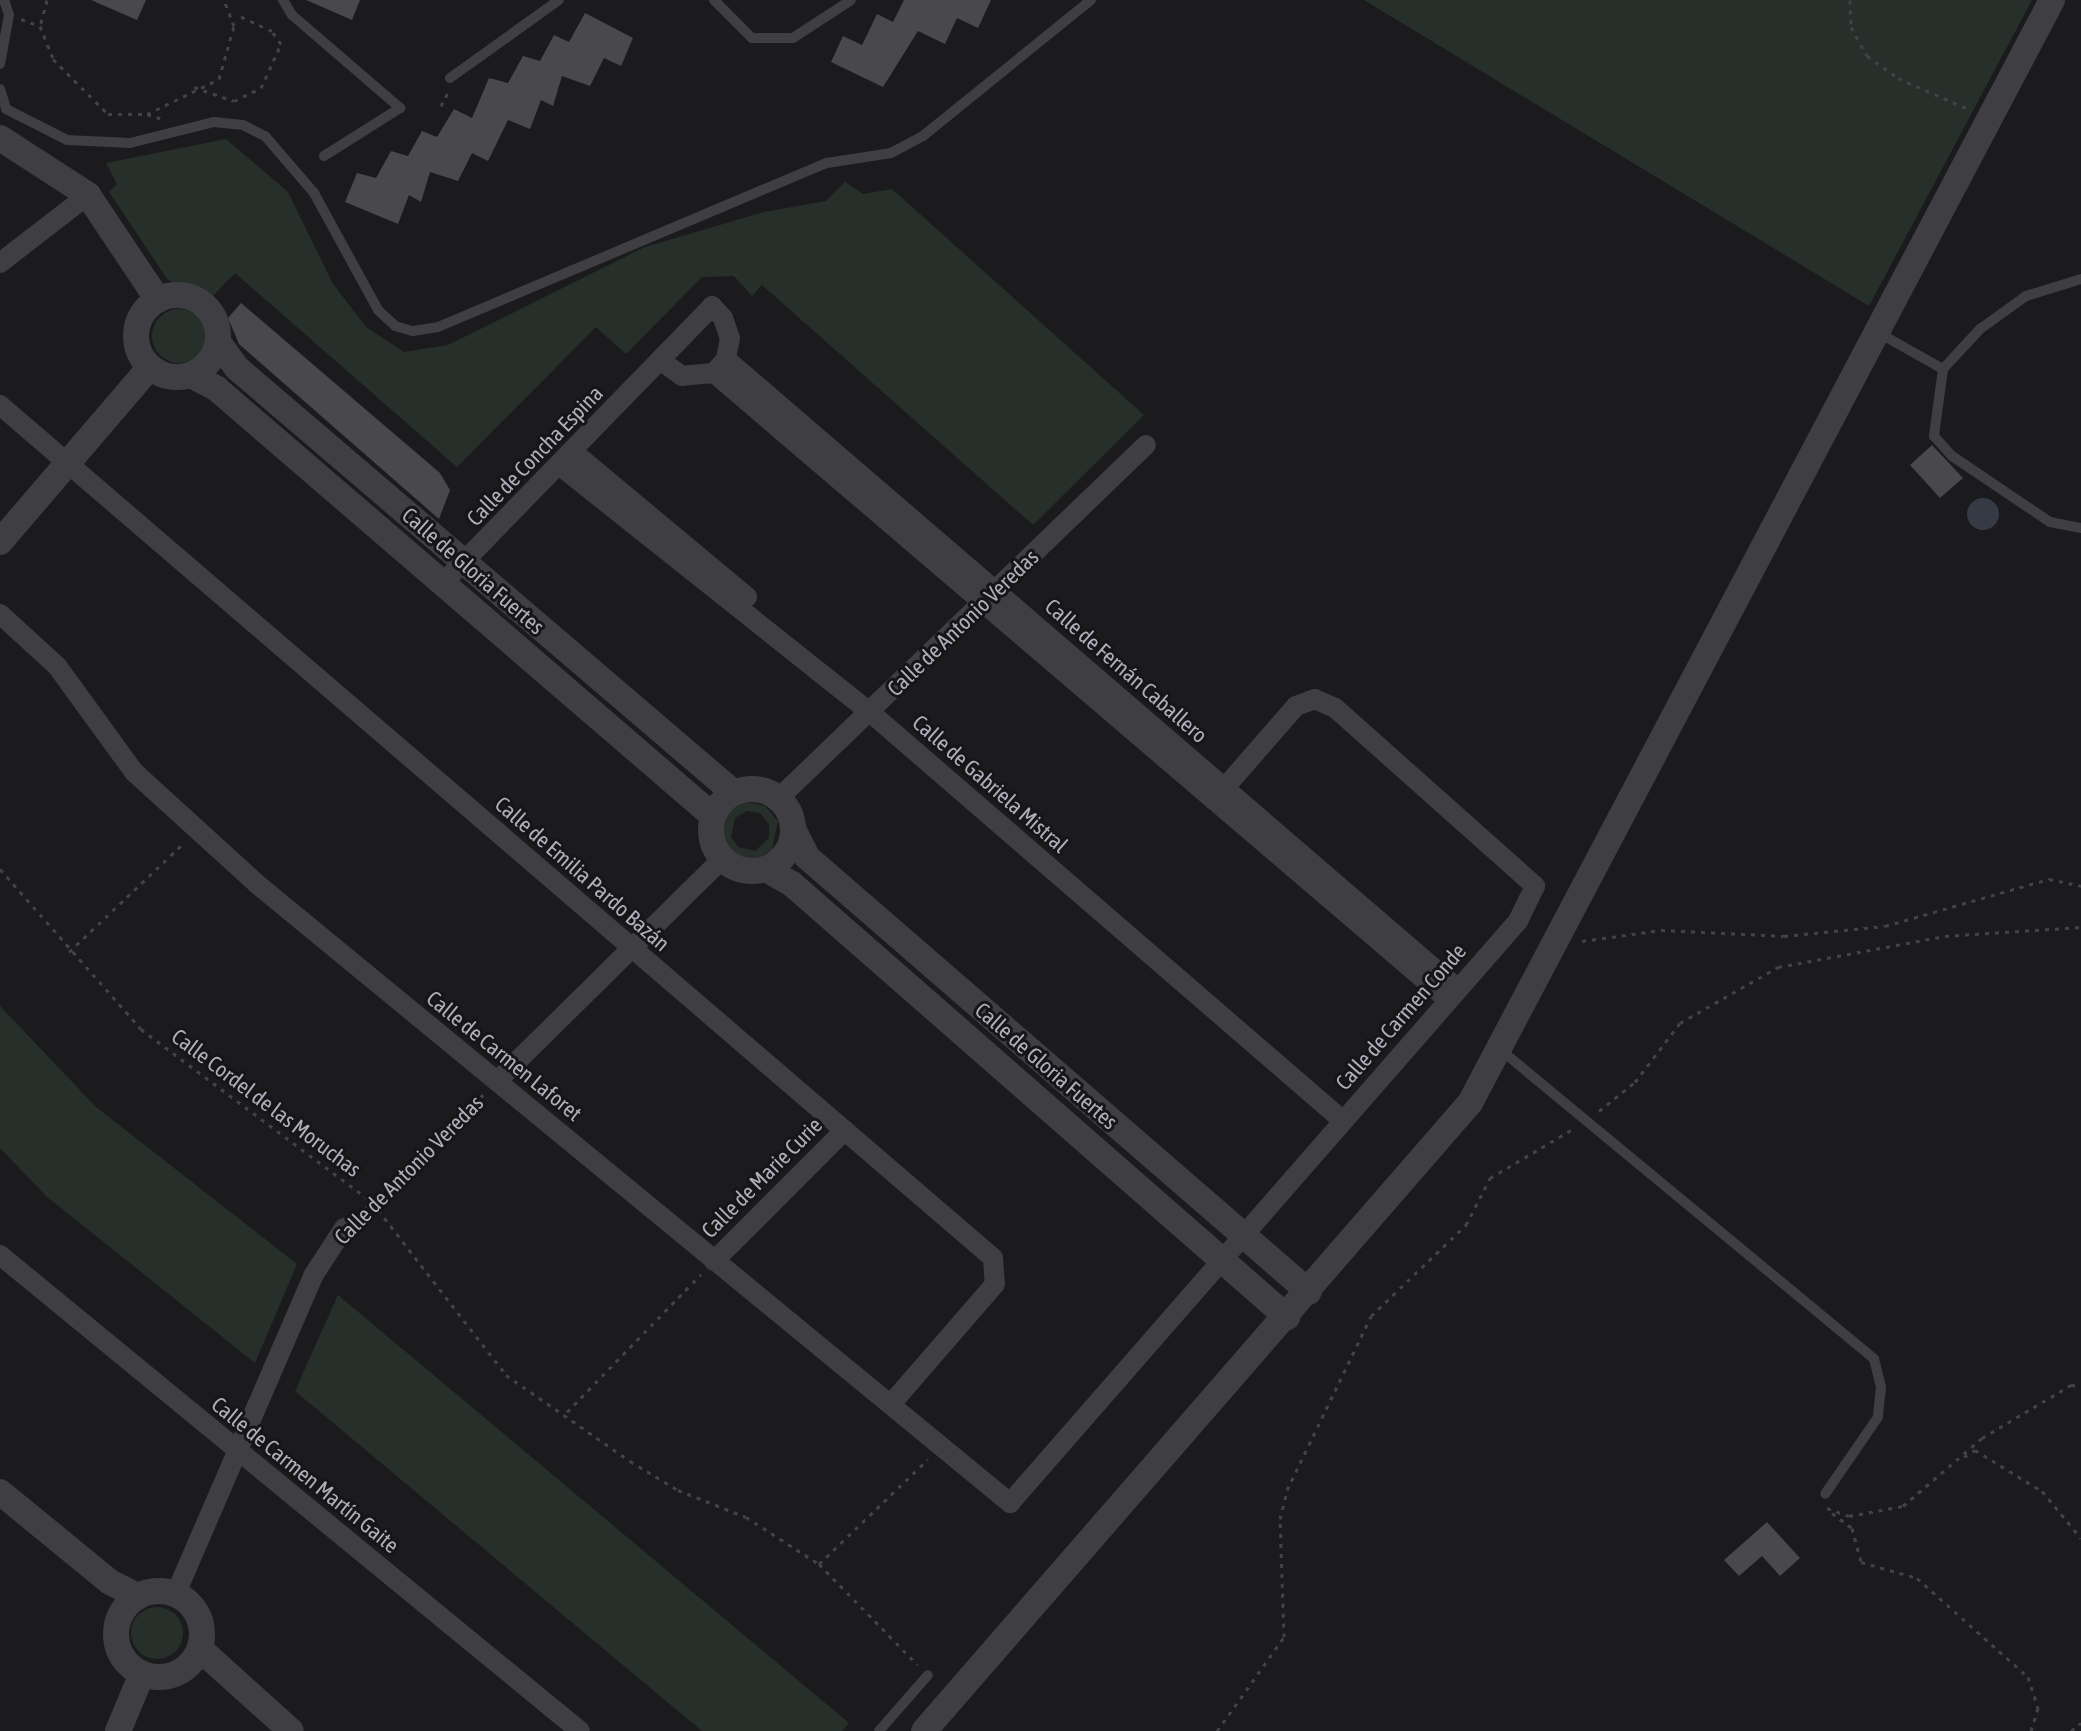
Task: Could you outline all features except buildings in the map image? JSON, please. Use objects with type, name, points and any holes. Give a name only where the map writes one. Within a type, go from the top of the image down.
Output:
[{"type":"street","points":[[924,1731],[1428,1156],[1502,1051],[2052,0]]},
{"type":"street","points":[[0,138],[88,195],[158,300]]},
{"type":"street","points":[[0,263],[88,195]]},
{"type":"street","points":[[158,300],[196,300],[213,317],[218,342],[209,362],[191,375],[169,376],[150,367],[137,331],[158,300]]},
{"type":"street","name":"Calle de Concha Espina","points":[[443,583],[712,306],[730,338],[720,366]]},
{"type":"street","name":"Calle de Gloria Fuertes","points":[[218,342],[237,368],[734,793]]},
{"type":"street","points":[[660,360],[682,376],[720,366]]},
{"type":"street","name":"Calle de Fernán Caballero","points":[[720,366],[1452,994]]},
{"type":"street","points":[[0,542],[150,367]]},
{"type":"street","name":"Calle de Gloria Fuertes","points":[[191,375],[217,389],[713,816]]},
{"type":"street","name":"Calle de Emilia Pardo Bazán","points":[[0,405],[65,468],[626,953],[841,1134],[985,1273],[887,1399]]},
{"type":"street","name":"Calle de Emilia Pardo Bazán","points":[[0,420],[65,468]]},
{"type":"street","name":"Calle de Antonio Veredas","points":[[779,798],[874,710],[1146,445]]},
{"type":"street","name":"Calle de Gabriela Mistral","points":[[566,458],[874,710],[1346,1116]]},
{"type":"street","name":"Calle de Carmen Laforet","points":[[0,614],[57,666],[134,772],[197,830],[1010,1503]]},
{"type":"street","name":"Calle de Carmen Conde","points":[[1010,1503],[1518,921],[1535,886],[1335,708],[1315,699],[1296,706],[1219,794]]},
{"type":"street","points":[[757,789],[779,798],[794,831],[788,850],[766,869],[742,871],[722,859],[711,838],[713,816],[734,793],[757,789]]},
{"type":"street","name":"Calle de Gloria Fuertes","points":[[794,831],[807,857],[1309,1292]]},
{"type":"street","name":"Calle de Antonio Veredas","points":[[497,1081],[722,859]]},
{"type":"street","name":"Calle de Gloria Fuertes","points":[[766,869],[792,884],[1287,1317]]},
{"type":"street","name":"Calle de Marie Curie","points":[[714,1261],[841,1134]]},
{"type":"street","name":"Calle de Antonio Veredas","points":[[176,1593],[313,1276],[344,1228]]},
{"type":"street","name":"Calle de Carmen Martín Gaite","points":[[0,1255],[580,1731]]},
{"type":"street","points":[[0,1492],[110,1582],[137,1596]]},
{"type":"street","points":[[0,1513],[119,1616]]},
{"type":"street","points":[[156,1590],[176,1593],[199,1617],[200,1649],[183,1670],[163,1677],[142,1674],[120,1650],[119,1616],[137,1596],[156,1590]]},
{"type":"street","points":[[200,1649],[291,1731]]},
{"type":"street","points":[[183,1670],[206,1681],[267,1731]]},
{"type":"street","points":[[118,1731],[142,1674]]},
{"type":"lane","points":[[0,64],[9,15],[4,0]]},
{"type":"lane","points":[[283,0],[292,15],[400,108],[324,156]]},
{"type":"lane","points":[[450,78],[559,0]]},
{"type":"lane","points":[[714,0],[752,38],[793,38],[851,0]]},
{"type":"lane","points":[[0,89],[6,109],[67,140],[130,143],[214,122],[243,125],[265,136],[314,193],[378,310],[413,331],[438,327],[827,163],[891,153],[923,136],[1091,0]]},
{"type":"lane","points":[[2081,279],[2026,296],[1980,329],[1943,369],[1934,436],[1952,456],[2050,522],[2081,528]]},
{"type":"lane","points":[[1878,332],[1943,369]]},
{"type":"lane","points":[[1502,1051],[1874,1359],[1881,1387],[1878,1417],[1825,1494]]},
{"type":"lane","points":[[879,1731],[928,1675]]},
{"type":"path","points":[[47,0],[40,26],[53,59],[108,114],[147,114],[194,87],[219,79],[234,14]]},
{"type":"path","points":[[194,87],[234,101],[261,88],[281,44],[272,31],[234,14],[224,0]]},
{"type":"path","points":[[1850,0],[1857,42],[1880,67],[1991,117]]},
{"type":"path","points":[[69,952],[197,830]]},
{"type":"path","name":"Calle Cordel de las Moruchas","points":[[0,869],[69,952],[141,1029],[372,1202],[506,1375],[567,1412],[642,1468],[746,1517],[819,1564],[928,1675]]},
{"type":"path","points":[[1559,940],[1661,930],[1784,936],[1885,926],[2049,879],[2081,886]]},
{"type":"path","points":[[1217,1731],[1274,1659],[1284,1637],[1280,1519],[1287,1490],[1371,1316],[1466,1225],[1490,1178],[1588,1121],[1635,1082],[1680,1023],[1778,967],[1945,936],[2081,927]]},
{"type":"path","name":"Calle de Antonio Veredas","points":[[344,1228],[497,1081]]},
{"type":"path","points":[[567,1412],[714,1261]]},
{"type":"path","points":[[1832,1513],[1886,1513],[1903,1506],[1982,1438],[2071,1385],[2081,1386]]},
{"type":"path","points":[[819,1564],[940,1444]]},
{"type":"path","points":[[1958,1461],[1975,1450],[2021,1477],[2042,1491],[2081,1538]]},
{"type":"path","points":[[1825,1494],[1824,1505],[1852,1528],[1861,1562],[1917,1578],[2028,1677],[2038,1708],[2031,1731]]},
{"type":"path","points":[[2071,1731],[2081,1723]]},
{"type":"shaded area","points":[[1364,0],[2032,0],[1869,306]]},
{"type":"shaded area","points":[[226,139],[288,192],[333,284],[366,327],[404,352],[448,345],[645,247],[764,212],[826,201],[845,182],[863,194],[892,189],[1144,415],[1033,525],[762,285],[752,296],[734,276],[702,277],[626,354],[596,327],[457,467],[235,273],[208,301],[167,279],[109,192],[117,184],[106,163]]},
{"type":"shaded area","points":[[179,309],[198,317],[206,336],[198,355],[179,363],[160,355],[152,336],[160,317]]},
{"type":"shaded area","points":[[1983,498],[1994,503],[1999,514],[1994,525],[1983,530],[1972,525],[1967,514],[1972,503]]},
{"type":"shaded area","points":[[746,802],[765,806],[778,821],[772,850],[756,860],[738,858],[721,837],[729,811]],"holes":[[[747,811],[760,813],[769,824],[769,838],[755,851],[738,847],[731,837],[735,818]]]},
{"type":"shaded area","points":[[0,1006],[96,1107],[297,1264],[255,1363],[46,1196],[0,1148]]},
{"type":"shaded area","points":[[338,1295],[849,1723],[842,1731],[702,1731],[295,1391]]},
{"type":"shaded area","points":[[157,1607],[175,1615],[183,1633],[175,1651],[157,1659],[139,1651],[131,1633],[139,1615]]}]
